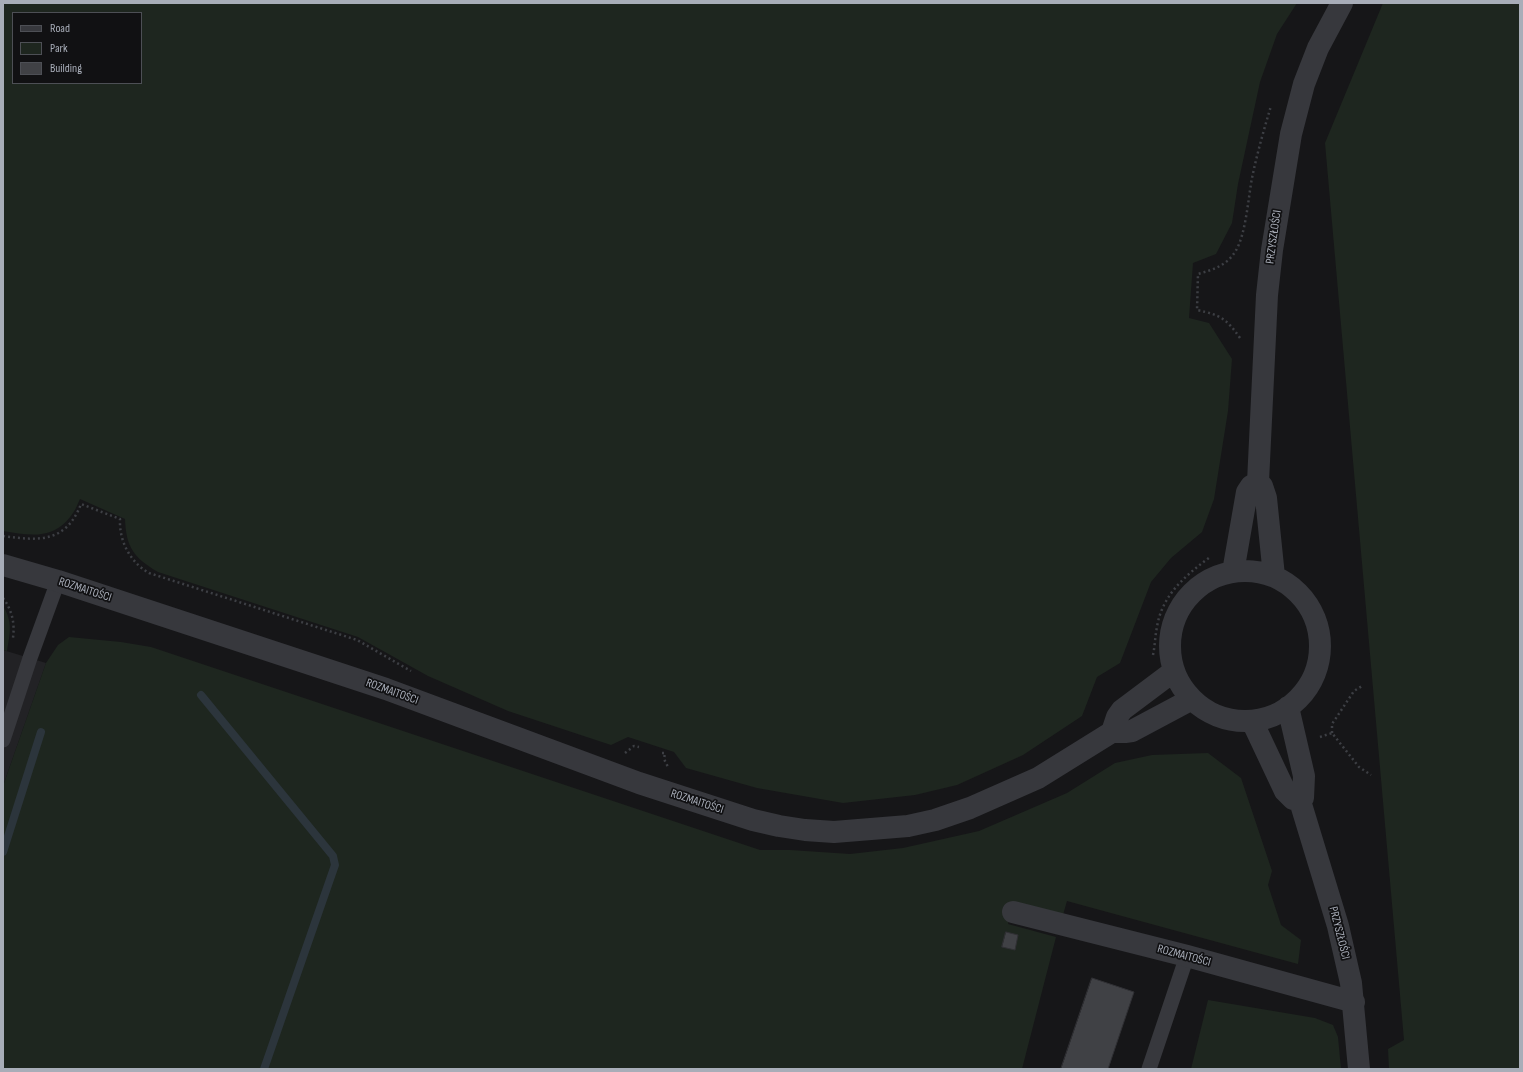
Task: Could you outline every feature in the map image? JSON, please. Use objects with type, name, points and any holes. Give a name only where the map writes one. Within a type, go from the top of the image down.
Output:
[{"type":"street","name":"PRZYSZŁOŚCI","points":[[1274,576],[1267,504],[1264,492],[1258,482],[1268,288],[1272,250],[1291,134],[1304,84],[1318,48],[1342,3]]},
{"type":"street","points":[[1233,572],[1247,492],[1251,486],[1258,482]]},
{"type":"street","name":"ROZMAITOŚCI","points":[[3,565],[58,581],[386,689],[639,783],[753,820],[805,830],[834,832],[908,826],[935,820],[970,808],[1038,778],[1112,732]]},
{"type":"street","points":[[1244,570],[1262,572],[1274,576],[1280,578],[1294,588],[1307,602],[1315,618],[1320,636],[1320,651],[1318,666],[1313,680],[1305,692],[1288,707],[1282,712],[1268,718],[1252,721],[1236,721],[1220,717],[1204,710],[1181,686],[1174,671],[1170,655],[1170,637],[1174,619],[1183,603],[1195,589],[1210,579],[1226,572],[1244,570]]},
{"type":"street","points":[[1174,671],[1122,710],[1117,717],[1112,732],[1132,731],[1192,699]]},
{"type":"street","name":"PRZYSZŁOŚCI","points":[[1288,707],[1304,776],[1303,798],[1300,801],[1338,926],[1351,983],[1354,1002],[1359,1069]]},
{"type":"street","points":[[1252,721],[1285,791],[1293,799],[1300,801]]},
{"type":"street","name":"ROZMAITOŚCI","points":[[1013,912],[1186,956],[1354,1002]]},
{"type":"lane","points":[[3,740],[30,658],[58,581]]},
{"type":"lane","points":[[1149,1069],[1186,956]]},
{"type":"path","points":[[1242,344],[1240,338],[1230,324],[1216,314],[1197,310],[1198,274],[1216,268],[1226,262],[1234,253],[1239,244],[1245,222],[1252,177],[1272,104]]},
{"type":"path","points":[[3,536],[25,539],[43,538],[56,534],[69,526],[78,514],[81,504],[120,519],[124,545],[132,559],[141,568],[149,572],[357,640],[416,674]]},
{"type":"path","points":[[1151,661],[1154,654],[1157,627],[1162,608],[1168,597],[1188,574],[1213,554]]},
{"type":"path","points":[[3,598],[10,607],[12,616],[14,628],[12,645]]},
{"type":"path","points":[[1362,686],[1354,691],[1332,724],[1332,733],[1359,767],[1371,775]]},
{"type":"path","points":[[1318,737],[1332,733]]},
{"type":"path","points":[[620,754],[625,753],[634,746],[639,747]]},
{"type":"path","points":[[662,753],[665,754],[664,759],[670,771]]},
{"type":"shaded area","points":[[3,650],[46,663],[3,786]]},
{"type":"green space","points":[[3,3],[1297,3],[1277,34],[1260,82],[1238,184],[1232,223],[1216,254],[1193,263],[1189,318],[1209,323],[1232,359],[1228,411],[1214,499],[1202,532],[1171,558],[1151,582],[1120,663],[1097,677],[1082,716],[1023,755],[957,785],[915,795],[843,803],[757,788],[686,768],[674,752],[628,737],[611,745],[508,711],[428,676],[358,637],[158,572],[143,562],[133,551],[127,537],[125,519],[80,499],[66,522],[58,528],[42,534],[23,534],[3,531]]},
{"type":"green space","points":[[1383,3],[1520,3],[1520,1069],[1389,1069],[1388,1049],[1404,1040],[1325,143]]},
{"type":"green space","points":[[3,606],[8,617],[10,628],[7,651],[3,650]]},
{"type":"green space","points":[[69,637],[121,642],[151,647],[760,850],[790,850],[850,854],[903,848],[979,831],[1067,793],[1115,763],[1152,755],[1208,753],[1241,778],[1272,871],[1268,885],[1281,925],[1301,940],[1298,964],[1067,901],[1063,915],[1014,902],[1008,924],[1056,937],[1022,1069],[3,1069],[3,786],[46,663],[58,645]]},
{"type":"green space","points":[[1208,1000],[1315,1018],[1333,1025],[1338,1037],[1341,1069],[1191,1069]]},
{"type":"building","points":[[1006,932],[1018,935],[1015,950],[1002,947]]},
{"type":"building","points":[[1092,978],[1134,992],[1108,1069],[1061,1069]]},
{"type":"waterway","points":[[201,695],[333,856],[335,865],[264,1069]]},
{"type":"waterway","points":[[3,852],[41,732]]}]
